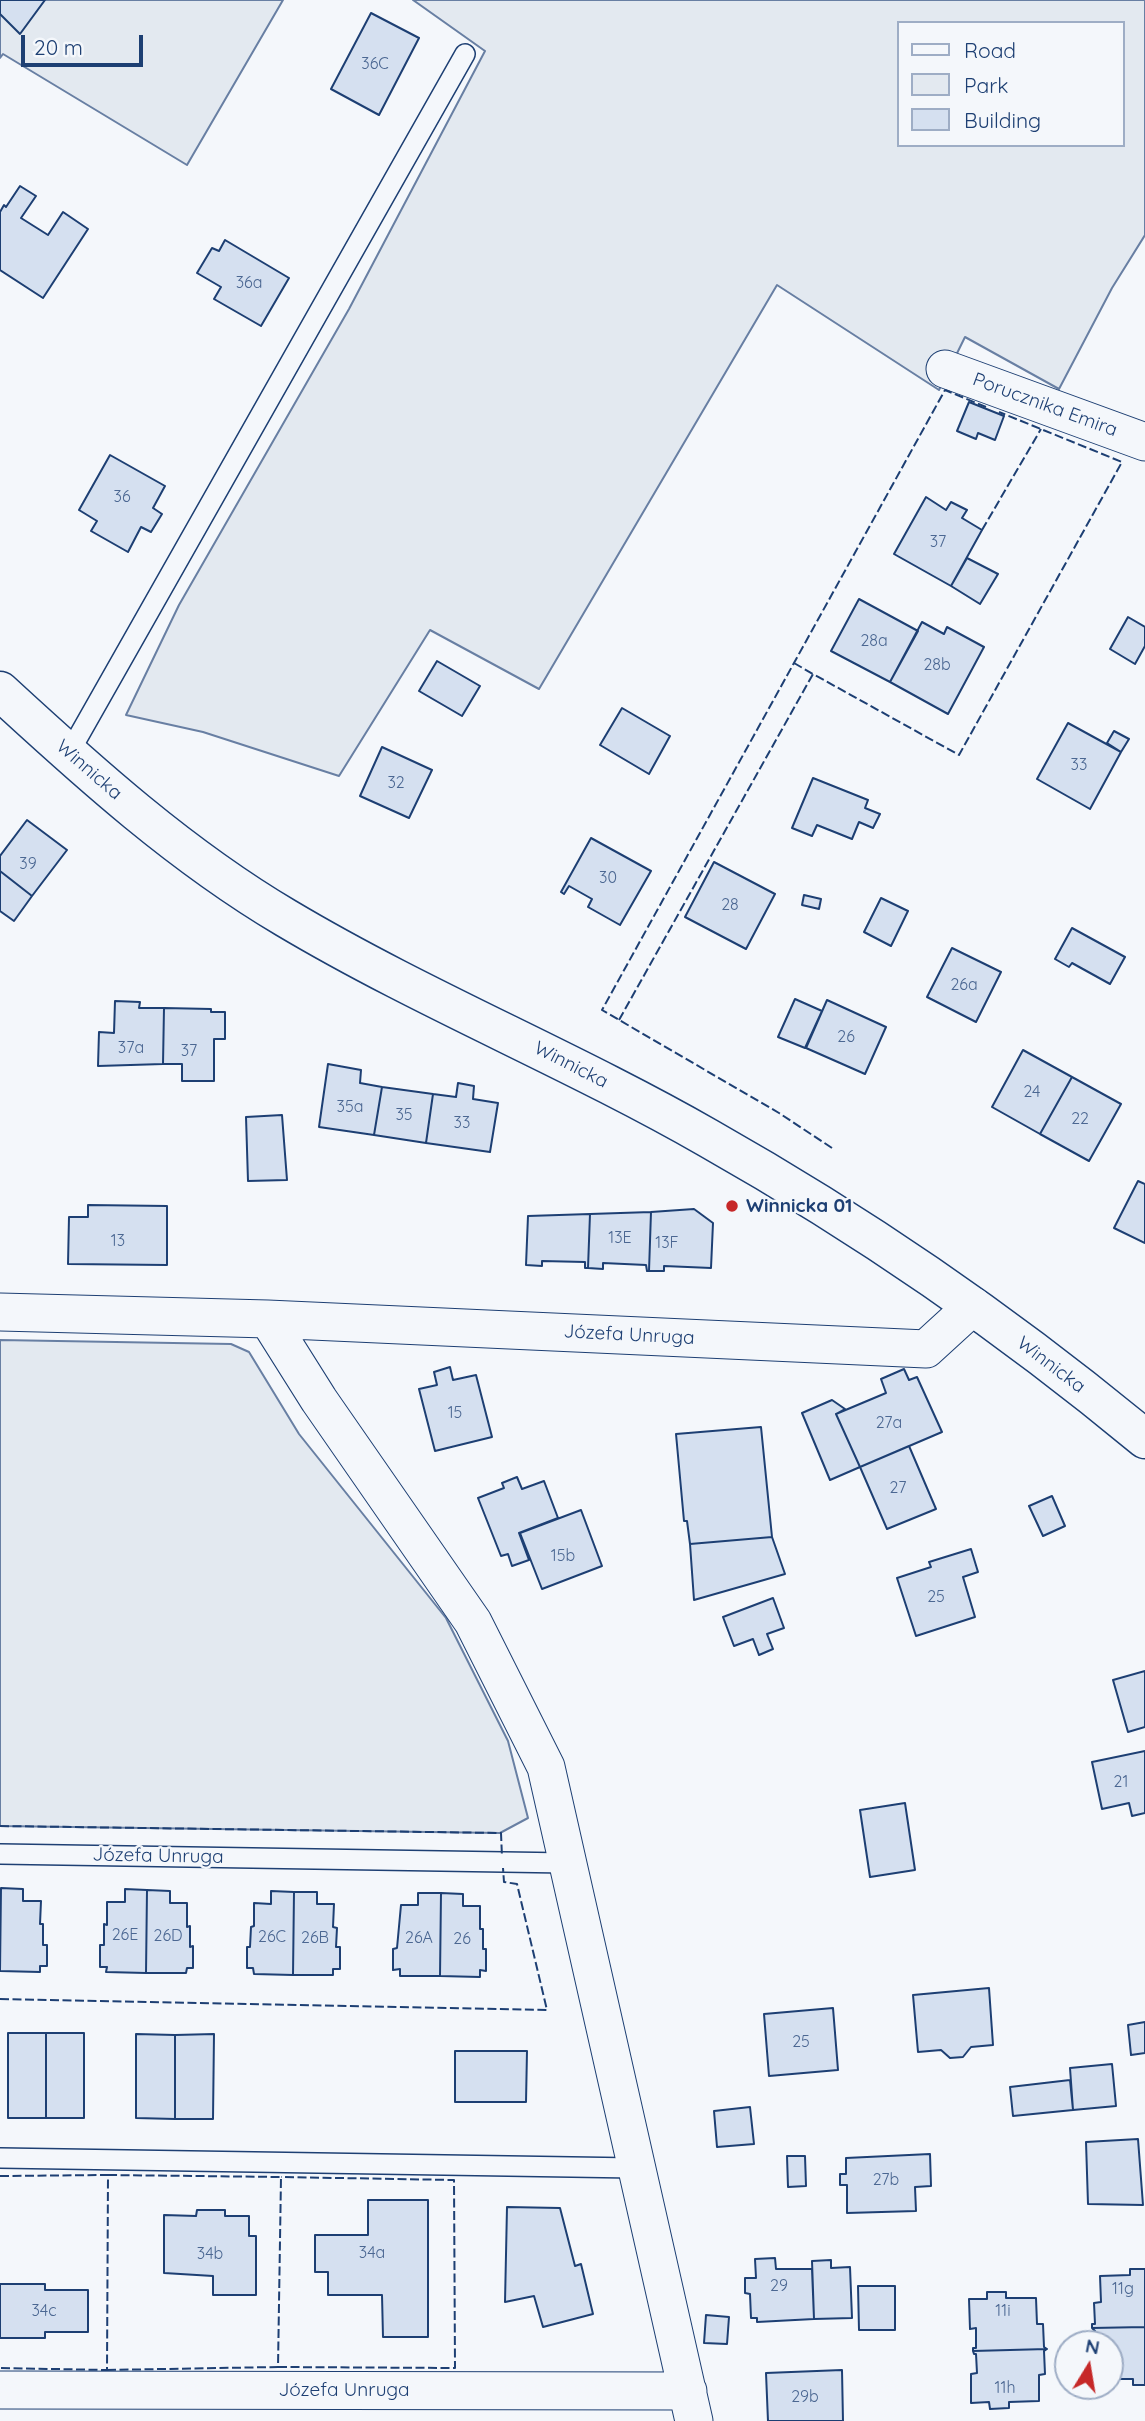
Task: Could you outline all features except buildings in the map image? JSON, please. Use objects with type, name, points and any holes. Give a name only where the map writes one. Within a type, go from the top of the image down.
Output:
[{"type":"street","name":"Porucznika Emira","points":[[945,369],[1145,442]]},
{"type":"street","name":"Winnicka","points":[[0,691],[139,813],[197,858],[283,917],[370,965],[580,1069],[706,1136],[811,1198],[911,1262],[973,1306],[1145,1439]]},
{"type":"street","name":"Józefa Unruga","points":[[0,1312],[268,1319],[926,1349],[973,1306]]},
{"type":"street","name":"Józefa Unruga","points":[[0,2390],[691,2406],[545,1768],[473,1622],[318,1400],[268,1319]]},
{"type":"lane","points":[[69,753],[465,54]]},
{"type":"lane","name":"Józefa Unruga","points":[[0,1854],[567,1863]]},
{"type":"lane","points":[[0,2158],[635,2168]]},
{"type":"green space","points":[[0,0],[283,0],[187,165],[3,54],[0,58]]},
{"type":"green space","points":[[413,0],[1145,0],[1145,235],[1112,288],[1059,389],[965,337],[939,390],[777,285],[539,689],[430,630],[339,776],[203,732],[126,715],[179,605],[349,309],[485,51]]},
{"type":"green space","points":[[0,1340],[231,1344],[249,1352],[299,1434],[446,1618],[508,1741],[528,1818],[500,1833],[0,1826]]},
{"type":"fence","points":[[832,1148],[779,1113],[602,1010],[945,390],[986,407]]},
{"type":"fence","points":[[619,1020],[813,674],[959,755],[1122,462],[999,412]]},
{"type":"fence","points":[[982,530],[1041,429]]},
{"type":"fence","points":[[794,663],[813,674]]},
{"type":"fence","points":[[0,1826],[501,1833],[502,1857]]},
{"type":"fence","points":[[0,1999],[547,2010],[517,1884],[504,1882],[503,1868]]},
{"type":"fence","points":[[0,2176],[108,2175],[107,2370],[0,2368]]},
{"type":"fence","points":[[107,2370],[278,2367],[281,2177],[108,2175]]},
{"type":"fence","points":[[278,2367],[455,2368],[454,2180],[281,2177]]},
{"type":"place","name":"Winnicka 01","points":[[732,1206]]}]
